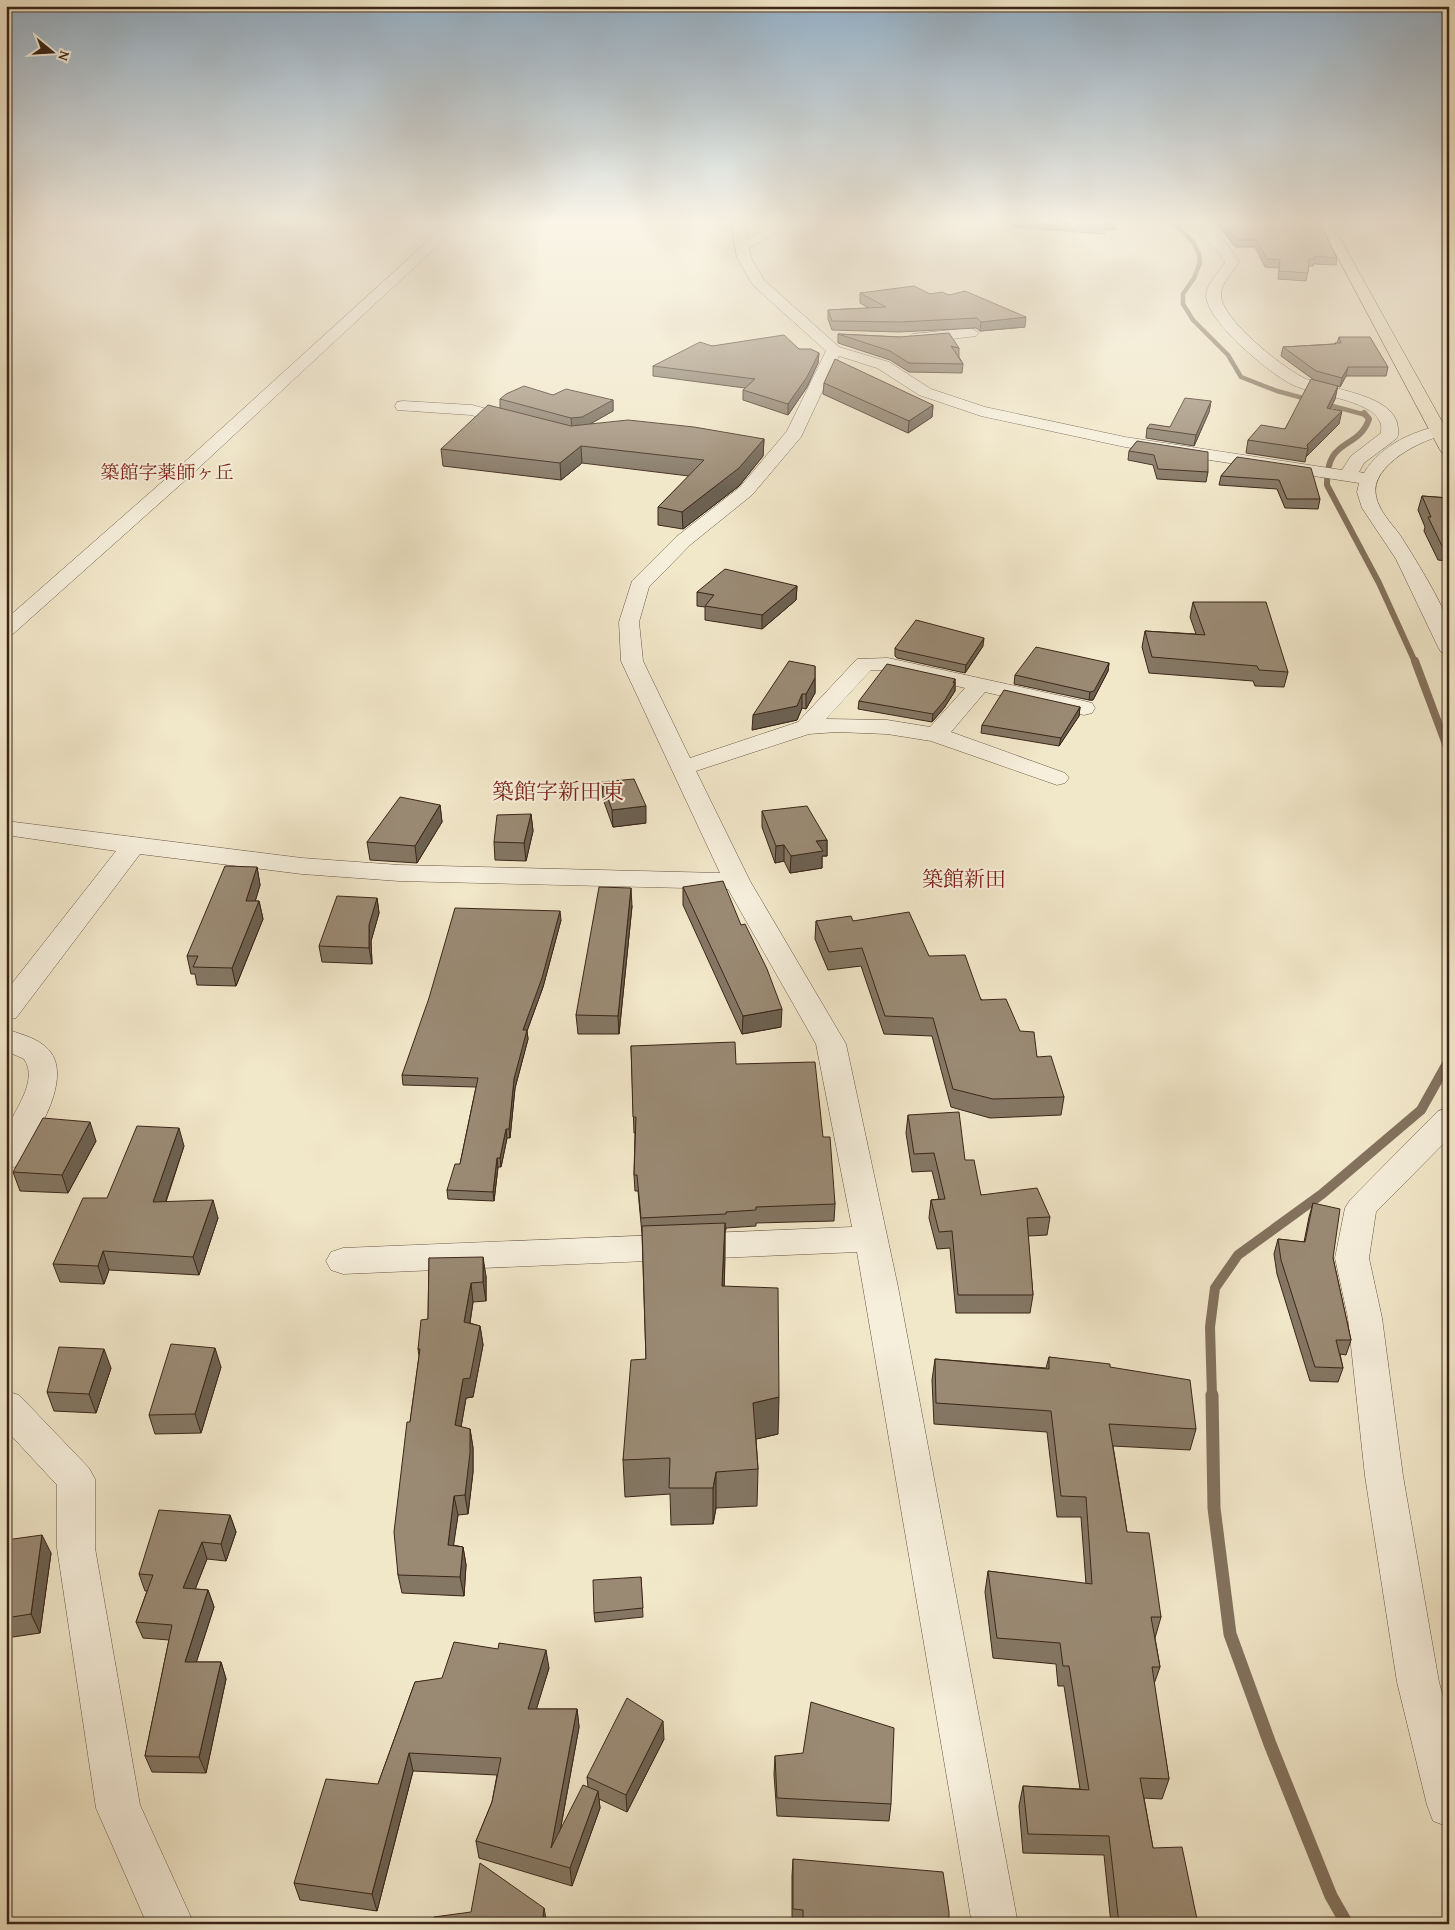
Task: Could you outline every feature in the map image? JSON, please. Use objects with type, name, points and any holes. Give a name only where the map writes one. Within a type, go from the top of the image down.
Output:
[{"type":"highway","points":[[1374,312],[1444,430],[1449,450]]},
{"type":"street","points":[[6,630],[184,472],[359,312]]},
{"type":"street","points":[[796,312],[833,341],[883,366],[925,392],[981,410],[1125,442],[1368,479]]},
{"type":"street","points":[[1219,312],[1268,360],[1296,380],[1366,403],[1388,416],[1392,426],[1390,435],[1357,460],[1343,475]]},
{"type":"street","points":[[899,339],[971,334]]},
{"type":"street","points":[[833,341],[795,433],[769,450],[746,491],[683,541],[639,585],[628,622],[632,661],[737,881],[831,1044],[871,1239],[995,1924]]},
{"type":"street","points":[[403,406],[472,410],[536,427]]},
{"type":"street","points":[[1444,430],[1410,441],[1380,464],[1368,479],[1366,493],[1372,511],[1410,570],[1449,647]]},
{"type":"street","points":[[806,727],[865,664],[888,664],[1084,708]]},
{"type":"street","points":[[936,735],[980,685]]},
{"type":"street","points":[[683,768],[806,727],[837,725],[887,727],[936,735],[1057,778]]},
{"type":"street","points":[[6,828],[133,846],[302,866],[400,873],[737,881]]},
{"type":"street","points":[[6,1011],[133,846]]},
{"type":"street","points":[[6,1039],[12,1044],[35,1052],[44,1068],[42,1087],[33,1109],[6,1158]]},
{"type":"street","points":[[1449,1119],[1362,1208],[1352,1258],[1365,1318],[1384,1476],[1418,1682],[1449,1806]]},
{"type":"street","points":[[343,1261],[871,1239]]},
{"type":"street","points":[[6,1406],[76,1479],[76,1548],[118,1808],[171,1924]]},
{"type":"building","points":[[829,312],[1014,312],[1026,317],[981,322],[977,318],[900,322],[832,321]]},
{"type":"building","points":[[949,333],[959,348],[951,346],[963,364],[909,363],[890,351],[838,334],[899,337]]},
{"type":"building","points":[[784,335],[799,349],[811,349],[819,353],[807,377],[788,404],[743,390],[755,379],[653,366],[700,342],[712,346]]},
{"type":"building","points":[[1339,337],[1370,337],[1388,367],[1348,367],[1342,378],[1316,371],[1283,347],[1336,344],[1341,343]]},
{"type":"building","points":[[835,359],[933,405],[909,421],[824,383]]},
{"type":"building","points":[[1311,379],[1338,386],[1327,408],[1342,411],[1307,445],[1308,449],[1248,440],[1261,425],[1285,429]]},
{"type":"building","points":[[524,386],[553,395],[566,389],[613,400],[582,417],[571,418],[500,399],[506,394]]},
{"type":"building","points":[[1185,398],[1211,401],[1196,435],[1147,428],[1150,424],[1170,427]]},
{"type":"building","points":[[488,405],[571,426],[628,420],[694,427],[764,439],[739,468],[682,512],[658,507],[704,460],[581,446],[560,463],[441,449]]},
{"type":"building","points":[[1137,441],[1208,452],[1208,472],[1158,469],[1154,455],[1129,451]]},
{"type":"building","points":[[1237,457],[1311,468],[1320,499],[1287,499],[1279,480],[1221,476]]},
{"type":"building","points":[[1422,496],[1449,498],[1449,546],[1442,546],[1428,517],[1431,517]]},
{"type":"building","points":[[725,569],[797,586],[762,615],[705,606],[714,595],[697,592]]},
{"type":"building","points":[[1193,602],[1266,602],[1288,672],[1259,670],[1257,666],[1152,657],[1145,631],[1205,635]]},
{"type":"building","points":[[916,620],[984,638],[966,665],[895,648]]},
{"type":"building","points":[[1036,647],[1109,663],[1094,691],[1090,692],[1015,675]]},
{"type":"building","points":[[789,661],[815,666],[815,678],[806,694],[802,694],[797,706],[753,715]]},
{"type":"building","points":[[887,664],[955,679],[953,683],[955,683],[945,700],[933,714],[859,701]]},
{"type":"building","points":[[1004,690],[1080,707],[1061,738],[982,725]]},
{"type":"building","points":[[634,779],[646,806],[612,810],[602,782]]},
{"type":"building","points":[[400,797],[440,805],[415,846],[367,842]]},
{"type":"building","points":[[807,806],[827,840],[816,841],[823,851],[791,856],[784,845],[776,846],[762,811]]},
{"type":"building","points":[[531,814],[524,843],[494,842],[497,815]]},
{"type":"building","points":[[225,866],[257,867],[246,901],[259,901],[232,968],[193,967],[198,956],[187,956]]},
{"type":"building","points":[[723,881],[741,925],[745,924],[767,969],[782,1009],[743,1016],[683,887]]},
{"type":"building","points":[[599,887],[631,888],[618,1016],[576,1015]]},
{"type":"building","points":[[337,896],[377,898],[369,925],[369,948],[319,946]]},
{"type":"building","points":[[455,908],[560,911],[542,978],[523,1030],[527,1030],[514,1079],[509,1129],[506,1129],[500,1158],[497,1158],[493,1192],[447,1190],[455,1164],[460,1164],[478,1078],[402,1075],[429,998]]},
{"type":"building","points":[[909,912],[929,956],[965,955],[981,1000],[1006,999],[1020,1031],[1034,1032],[1037,1057],[1051,1056],[1064,1097],[993,1099],[953,1089],[933,1018],[885,1016],[862,948],[829,952],[816,921],[851,916],[853,921]]},
{"type":"building","points":[[735,1042],[736,1064],[815,1062],[823,1137],[830,1137],[835,1204],[756,1207],[756,1210],[726,1212],[726,1214],[641,1218],[637,1175],[634,1175],[636,1117],[633,1117],[631,1046]]},
{"type":"building","points":[[959,1112],[965,1160],[974,1160],[981,1195],[1037,1188],[1050,1217],[1027,1218],[1033,1295],[958,1295],[952,1231],[939,1232],[931,1200],[945,1199],[934,1153],[914,1154],[908,1115]]},
{"type":"building","points":[[43,1118],[90,1122],[62,1175],[13,1172]]},
{"type":"building","points":[[137,1126],[179,1128],[153,1202],[213,1200],[193,1257],[103,1251],[98,1266],[53,1264],[83,1198],[107,1198]]},
{"type":"building","points":[[1313,1203],[1340,1209],[1333,1258],[1351,1340],[1336,1340],[1343,1368],[1315,1367],[1281,1260],[1278,1239],[1305,1242]]},
{"type":"building","points":[[725,1223],[722,1286],[778,1288],[779,1397],[753,1403],[758,1469],[716,1472],[713,1488],[669,1488],[670,1458],[623,1460],[631,1360],[646,1359],[642,1226]]},
{"type":"building","points":[[483,1257],[483,1282],[471,1283],[464,1322],[480,1326],[470,1378],[463,1379],[455,1425],[470,1429],[470,1453],[465,1495],[454,1496],[448,1545],[463,1547],[460,1577],[398,1575],[394,1532],[407,1422],[410,1422],[420,1349],[418,1349],[421,1320],[428,1319],[429,1258]]},
{"type":"building","points":[[171,1344],[215,1348],[195,1414],[149,1415]]},
{"type":"building","points":[[59,1347],[104,1349],[89,1394],[47,1392]]},
{"type":"building","points":[[1049,1357],[1110,1364],[1110,1367],[1190,1380],[1196,1429],[1109,1424],[1127,1532],[1149,1533],[1161,1617],[1151,1617],[1160,1667],[1152,1667],[1169,1779],[1140,1778],[1153,1848],[1182,1847],[1198,1924],[1119,1924],[1109,1836],[1028,1834],[1023,1786],[1089,1790],[1069,1666],[1063,1666],[1060,1643],[997,1638],[988,1571],[1092,1584],[1086,1497],[1061,1496],[1051,1411],[936,1403],[935,1359],[1049,1369]]},
{"type":"building","points":[[159,1510],[230,1515],[221,1544],[202,1542],[183,1588],[208,1590],[185,1662],[221,1662],[199,1757],[145,1756],[172,1625],[136,1622],[153,1575],[139,1574]]},
{"type":"building","points":[[42,1535],[31,1614],[6,1618],[6,1540]]},
{"type":"building","points":[[641,1577],[643,1608],[594,1613],[593,1580]]},
{"type":"building","points":[[454,1642],[498,1649],[499,1643],[546,1650],[528,1709],[577,1709],[551,1848],[583,1785],[598,1791],[570,1868],[476,1841],[492,1802],[501,1758],[409,1753],[372,1894],[294,1883],[326,1779],[378,1784],[415,1682],[442,1678]]},
{"type":"building","points":[[627,1698],[663,1721],[626,1795],[587,1777]]},
{"type":"building","points":[[811,1702],[894,1728],[891,1804],[777,1798],[775,1756],[803,1753]]},
{"type":"building","points":[[793,1859],[943,1872],[949,1924],[803,1924],[803,1910],[793,1909]]},
{"type":"building","points":[[480,1863],[544,1908],[542,1924],[433,1924],[434,1917],[471,1912]]},
{"type":"waterway","points":[[1188,312],[1193,320],[1228,355],[1241,377],[1277,391],[1366,415]]},
{"type":"waterway","points":[[1366,415],[1369,419],[1364,429],[1358,436],[1337,451],[1332,459],[1328,469],[1327,485],[1379,583],[1415,662]]},
{"type":"waterway","points":[[1415,661],[1449,752]]},
{"type":"waterway","points":[[1212,1396],[1210,1327],[1215,1288],[1238,1255],[1322,1194],[1421,1110],[1449,1060]]},
{"type":"waterway","points":[[1212,1395],[1214,1508],[1230,1634],[1270,1744],[1331,1896],[1347,1924]]},
{"type":"district","name":"築館字薬師ヶ丘","points":[[167,472]]},
{"type":"district","name":"築館字新田東","points":[[558,791]]},
{"type":"district","name":"築館新田","points":[[964,879]]}]
